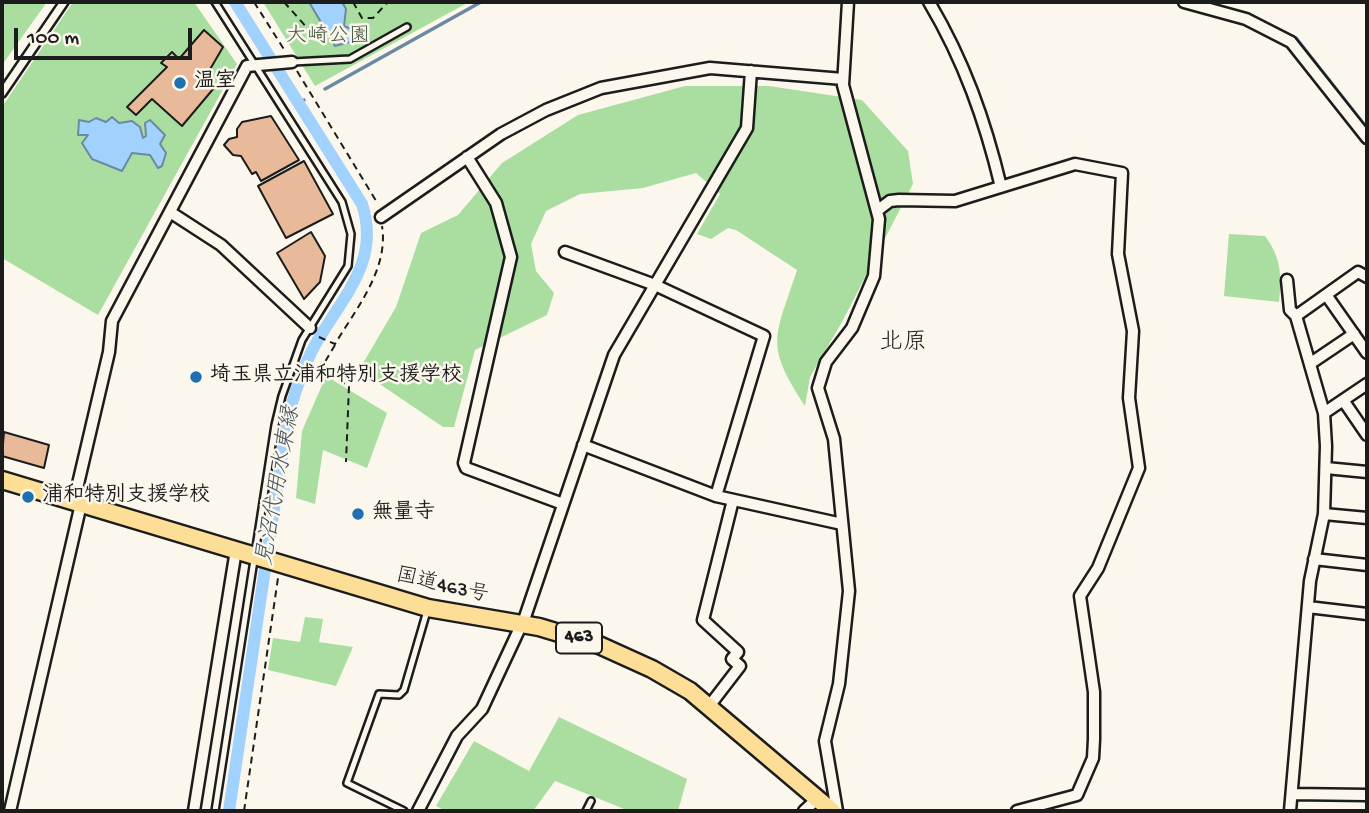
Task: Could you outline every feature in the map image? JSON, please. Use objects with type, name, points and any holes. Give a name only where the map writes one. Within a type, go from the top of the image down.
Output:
[{"type":"highway","name":"国道463号","points":[[2,480],[236,550],[279,569],[428,608],[522,624],[599,645],[676,681],[709,705],[817,799],[835,811]]},
{"type":"street","points":[[2,93],[64,2]]},
{"type":"street","points":[[835,811],[825,741],[839,684],[849,591],[834,439],[818,388],[826,362],[852,328],[874,276],[878,210],[843,79],[848,2]]},
{"type":"street","points":[[929,2],[972,84],[988,129],[1001,187]]},
{"type":"street","points":[[1184,2],[1246,19],[1291,42],[1367,138]]},
{"type":"street","points":[[10,811],[78,503],[109,352],[112,321],[247,66],[255,63],[292,62]]},
{"type":"street","points":[[381,217],[467,157],[546,110],[601,88],[681,71],[710,68],[843,79]]},
{"type":"street","points":[[418,811],[457,736],[482,709],[522,624],[614,355],[687,233],[698,207],[747,128],[751,71]]},
{"type":"street","points":[[467,157],[496,203],[511,257],[488,366],[467,439],[464,463],[466,468],[563,504]]},
{"type":"street","points":[[878,210],[890,201],[942,203],[1075,164],[1122,173],[1118,254],[1133,331],[1129,398],[1139,468],[1098,568],[1080,596],[1094,692],[1093,758],[1077,795],[1017,811]]},
{"type":"street","points":[[170,212],[220,245],[311,330]]},
{"type":"street","points":[[565,251],[656,285],[764,336],[716,496]]},
{"type":"street","points":[[1296,316],[1358,272],[1367,277]]},
{"type":"street","points":[[1287,280],[1290,310],[1296,316],[1324,413],[1326,468],[1324,514],[1314,559],[1308,607],[1290,811]]},
{"type":"street","points":[[1327,296],[1367,353]]},
{"type":"street","points":[[1311,363],[1354,334]]},
{"type":"street","points":[[1324,413],[1367,384]]},
{"type":"street","points":[[1343,400],[1367,435]]},
{"type":"street","points":[[583,445],[716,496],[842,524]]},
{"type":"street","points":[[1326,468],[1367,472]]},
{"type":"street","points":[[709,705],[740,666],[732,659],[738,652],[704,620],[733,500]]},
{"type":"street","points":[[1324,514],[1367,518]]},
{"type":"street","points":[[194,811],[236,550]]},
{"type":"street","points":[[1314,559],[1367,565]]},
{"type":"street","points":[[1308,607],[1367,614]]},
{"type":"street","points":[[1292,794],[1367,795]]},
{"type":"street","points":[[804,811],[817,799]]},
{"type":"lane","points":[[215,2],[342,202],[351,234],[348,266],[311,330],[282,396],[255,557],[248,581],[215,811]]},
{"type":"lane","points":[[292,62],[350,58],[407,27]]},
{"type":"lane","points":[[231,578],[248,581]]},
{"type":"lane","points":[[404,811],[347,783],[379,694],[399,695],[404,690],[428,608]]},
{"type":"lane","points":[[586,811],[591,801]]},
{"type":"path","points":[[254,2],[373,193],[381,217],[384,235],[380,264],[322,367],[349,386],[346,462]]},
{"type":"path","points":[[284,2],[317,39]]},
{"type":"path","points":[[354,2],[362,18],[373,18],[387,3]]},
{"type":"path","points":[[311,330],[335,344]]},
{"type":"path","points":[[244,811],[279,569]]},
{"type":"green space","points":[[2,2],[47,2],[2,65]]},
{"type":"green space","points":[[73,2],[194,2],[237,64],[98,315],[2,258],[2,107]]},
{"type":"green space","name":"大崎公園","points":[[263,2],[469,2],[315,86]]},
{"type":"green space","points":[[685,86],[769,86],[862,100],[908,151],[913,184],[842,322],[810,377],[805,406],[783,368],[777,340],[783,311],[797,270],[736,230],[728,228],[711,239],[697,234],[720,194],[696,173],[643,188],[580,194],[546,211],[531,244],[536,271],[554,293],[547,315],[475,350],[454,427],[443,427],[359,370],[396,307],[421,233],[458,215],[502,163],[578,115]]},
{"type":"green space","points":[[1229,234],[1265,236],[1279,267],[1279,302],[1224,296]]},
{"type":"green space","points":[[326,376],[387,413],[367,468],[323,450],[315,504],[296,498],[302,431]]},
{"type":"green space","points":[[305,617],[323,619],[319,642],[353,647],[336,686],[268,670],[273,638],[300,642]]},
{"type":"green space","points":[[559,717],[687,779],[678,811],[629,811],[555,781],[533,811],[446,811],[436,806],[474,741],[529,771]]},
{"type":"water","points":[[309,2],[342,2],[346,9],[344,26],[361,33],[361,39],[335,46]]},
{"type":"water","points":[[112,117],[119,123],[132,121],[140,127],[143,138],[146,136],[145,123],[150,120],[165,135],[160,144],[166,153],[162,166],[158,168],[150,155],[132,153],[122,171],[92,159],[82,143],[88,135],[78,135],[79,120],[89,122],[96,118],[106,122]]},
{"type":"building","name":"温室","points":[[204,30],[223,47],[205,78],[214,88],[182,126],[152,99],[136,115],[127,107],[167,67],[161,63],[172,52],[179,59]]},
{"type":"building","points":[[271,116],[299,160],[261,181],[256,172],[252,174],[241,156],[233,155],[224,145],[229,139],[237,137],[237,129],[242,122]]},
{"type":"building","points":[[304,161],[333,214],[286,238],[258,186]]},
{"type":"building","points":[[311,232],[325,256],[320,282],[304,299],[277,253]]},
{"type":"building","points":[[4,432],[49,445],[44,468],[2,456]]},
{"type":"waterway","name":"見沼代用水東縁","points":[[229,811],[287,421],[306,363],[347,295],[363,261],[367,225],[362,204],[235,2]]},
{"type":"waterway","points":[[325,89],[481,2]]},
{"type":"waterway","points":[[1203,2],[1223,8]]},
{"type":"waterway","points":[[1253,18],[1296,38],[1367,128]]},
{"type":"waterway","name":"見沼代用水東縁","points":[[298,103],[304,100]]},
{"type":"place","name":"温室","points":[[180,83]]},
{"type":"place","name":"埼玉県立浦和特別支援学校","points":[[196,377]]},
{"type":"place","name":"浦和特別支援学校","points":[[28,497]]},
{"type":"place","name":"無量寺","points":[[358,514]]},
{"type":"district","name":"北原","points":[[903,344]]}]
